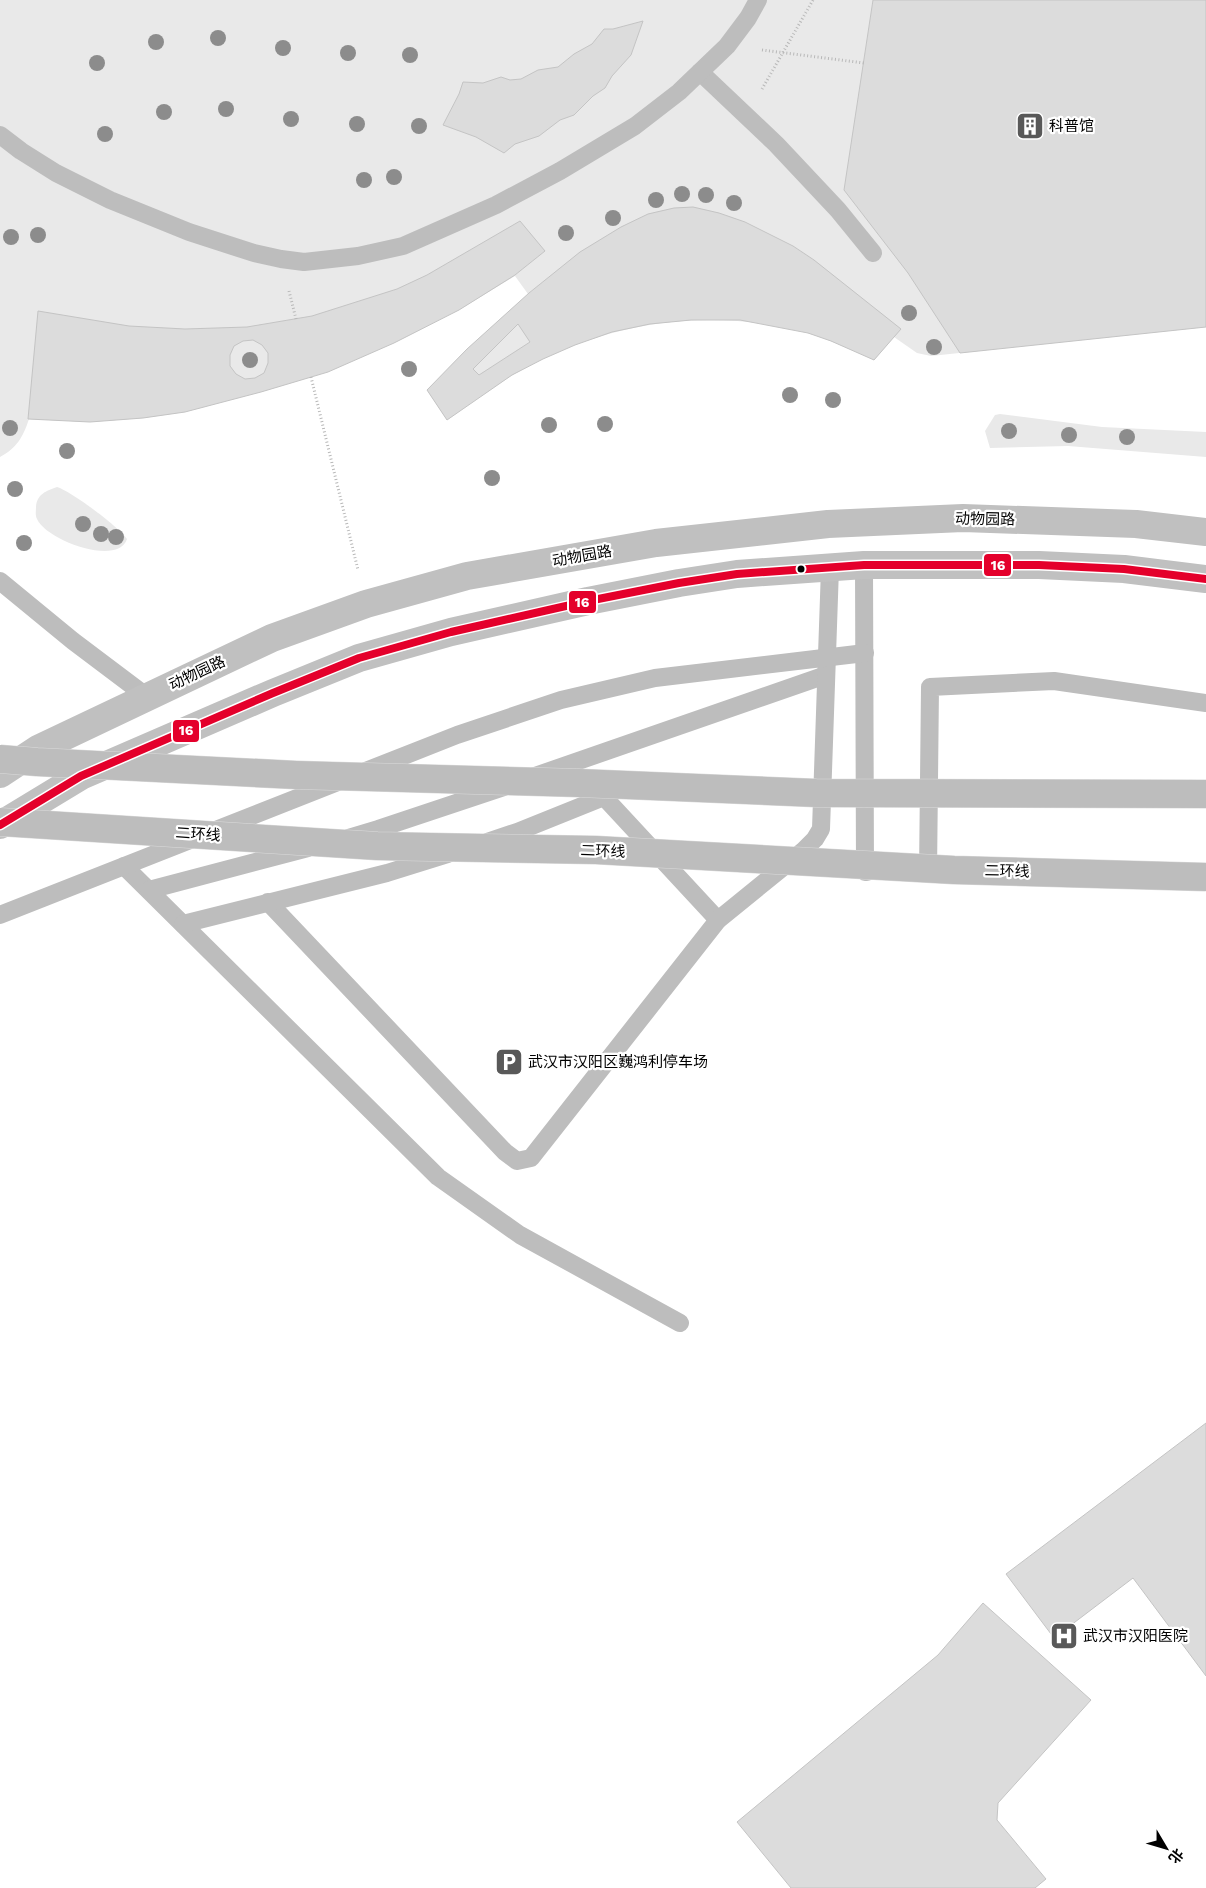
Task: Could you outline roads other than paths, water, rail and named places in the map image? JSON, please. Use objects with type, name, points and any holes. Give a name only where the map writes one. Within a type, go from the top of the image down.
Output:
[{"type":"highway","points":[[0,759],[296,775],[816,793],[1206,794]]},
{"type":"highway","name":"二环线","points":[[0,824],[377,846],[596,850],[954,870],[1206,878]]},
{"type":"main road","name":"动物园路","points":[[0,774],[38,749],[146,696],[272,638],[366,604],[476,574],[656,543],[828,524],[963,518],[1136,524],[1206,532]]},
{"type":"main road","points":[[0,824],[81,776],[359,658],[451,632],[588,600],[737,574],[864,565],[1039,565],[1124,570],[1206,579]]},
{"type":"lane","points":[[0,135],[20,151],[56,173],[110,200],[189,232],[254,253],[281,259],[304,262],[328,260],[403,246],[496,205],[560,171],[635,126],[679,92],[727,46],[748,18],[758,0]]},
{"type":"lane","points":[[700,72],[776,144],[832,204],[873,253]]},
{"type":"lane","points":[[864,565],[865,872],[1206,878]]},
{"type":"lane","points":[[268,902],[505,1152],[517,1161],[531,1158],[718,920],[803,851],[815,839],[821,828],[830,568]]},
{"type":"lane","points":[[0,581],[73,641],[146,696]]},
{"type":"lane","points":[[149,890],[378,830],[644,739],[826,666],[865,653]]},
{"type":"lane","points":[[0,915],[457,735],[560,700],[655,678],[826,666]]},
{"type":"lane","points":[[928,874],[930,687],[1054,681],[1206,704]]},
{"type":"lane","points":[[183,924],[387,873],[517,832],[604,797],[718,920]]},
{"type":"lane","points":[[124,866],[438,1177],[520,1236],[680,1323]]},
{"type":"place","name":"科普馆","points":[[1030,126]]},
{"type":"place","name":"武汉市汉阳区巍鸿利停车场","points":[[509,1062]]},
{"type":"place","name":"武汉市汉阳医院","points":[[1064,1636]]}]
